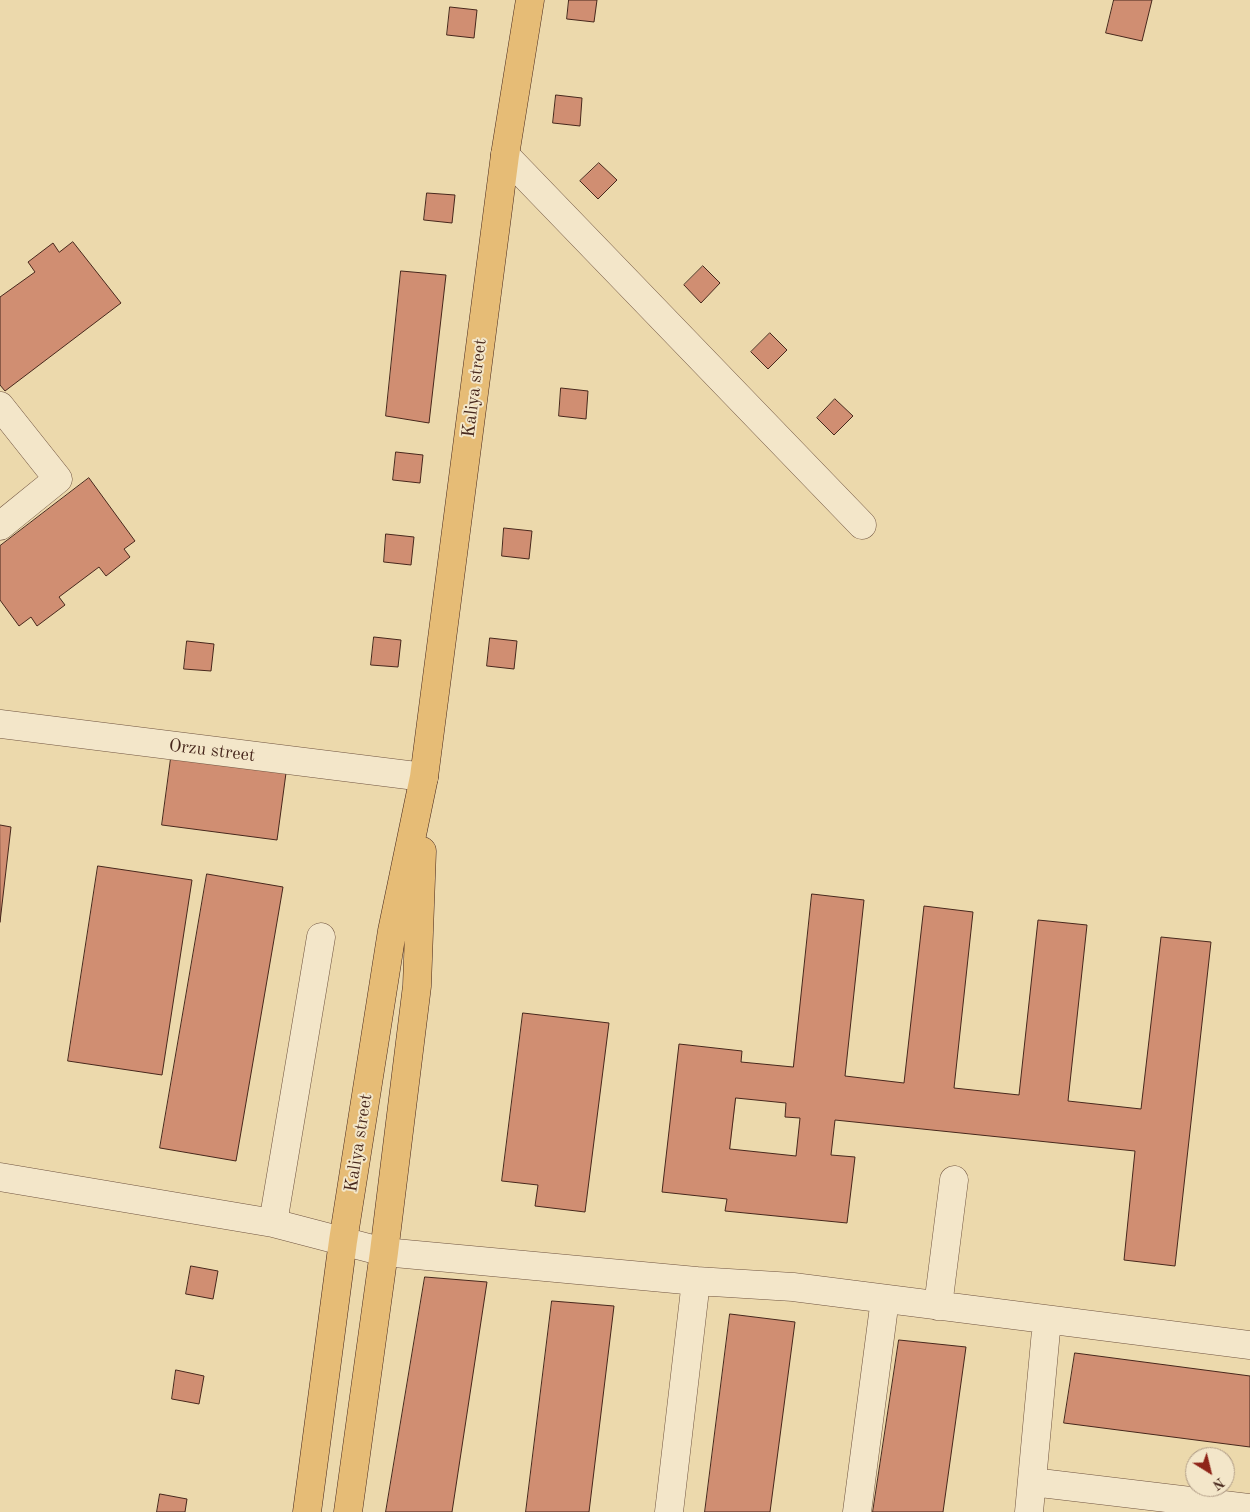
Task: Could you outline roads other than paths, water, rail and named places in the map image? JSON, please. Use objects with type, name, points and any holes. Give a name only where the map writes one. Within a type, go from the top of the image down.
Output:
[{"type":"main road","name":"Kaliya street","points":[[307,1512],[343,1241],[392,931],[424,777],[505,155],[530,0]]},
{"type":"main road","name":"Kaliya street","points":[[348,1512],[384,1252],[417,986],[424,777]]},
{"type":"street","points":[[505,155],[862,525]]},
{"type":"street","points":[[0,406],[58,479],[0,526]]},
{"type":"street","name":"Orzu street","points":[[0,724],[424,777]]},
{"type":"street","points":[[273,1223],[321,937]]},
{"type":"street","points":[[0,1177],[273,1223],[384,1252],[793,1287],[1250,1346]]},
{"type":"street","points":[[938,1306],[954,1180]]},
{"type":"street","points":[[669,1512],[696,1280]]},
{"type":"street","points":[[857,1512],[885,1299]]},
{"type":"street","points":[[1029,1512],[1047,1320]]},
{"type":"street","points":[[1032,1482],[1250,1508]]}]
